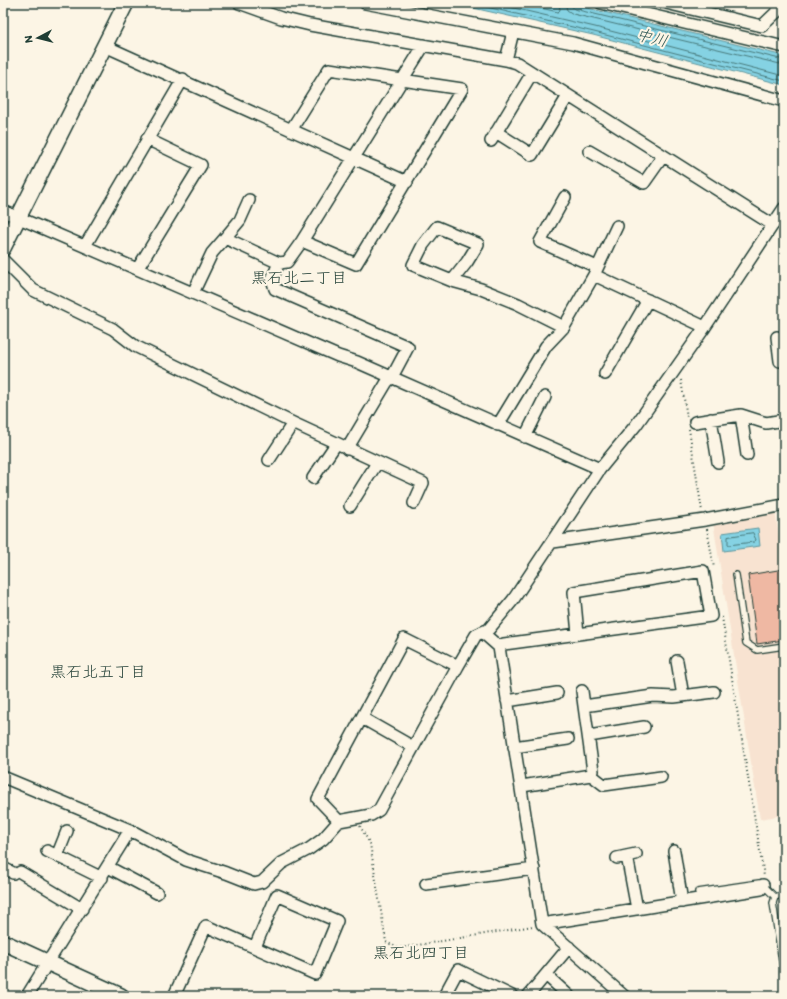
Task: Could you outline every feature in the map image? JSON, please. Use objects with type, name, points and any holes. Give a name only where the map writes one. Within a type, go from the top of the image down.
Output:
[{"type":"street","points":[[3,248],[126,3]]},
{"type":"street","points":[[239,3],[281,18],[310,25],[517,63],[773,225]]},
{"type":"street","points":[[365,3],[572,43],[784,101]]},
{"type":"street","points":[[601,3],[784,48]]},
{"type":"street","points":[[666,3],[694,6],[762,26],[784,5]]},
{"type":"street","points":[[506,60],[513,32]]},
{"type":"street","points":[[224,238],[279,263],[287,262],[302,241],[424,45]]},
{"type":"street","points":[[105,46],[183,79],[291,130],[407,182]]},
{"type":"street","points":[[291,130],[329,68],[462,89],[356,264],[302,241]]},
{"type":"street","points":[[532,72],[493,137],[532,155],[568,96]]},
{"type":"street","points":[[85,246],[183,79]]},
{"type":"street","points":[[138,268],[200,164],[147,139]]},
{"type":"street","points":[[589,151],[644,183],[663,156]]},
{"type":"street","points":[[565,197],[540,242],[648,300],[705,327]]},
{"type":"street","points":[[193,293],[212,253],[240,220],[249,200]]},
{"type":"street","points":[[3,777],[130,830],[186,860],[254,884],[262,882],[282,863],[309,849],[323,839],[339,821],[371,816],[379,810],[476,635],[490,629],[513,600],[553,542],[600,469],[636,425],[705,327],[784,208]]},
{"type":"street","points":[[3,211],[138,268],[338,356],[357,362],[392,377],[600,469]]},
{"type":"street","points":[[498,425],[546,346],[564,327],[595,271],[617,226]]},
{"type":"street","points":[[452,281],[467,262],[478,244],[437,227],[423,245],[413,265],[452,281],[481,289],[518,304],[564,327]]},
{"type":"street","points":[[3,260],[33,290],[113,328],[135,346],[293,424],[423,483],[414,503]]},
{"type":"street","points":[[279,263],[272,279],[275,289],[408,347],[392,377],[387,382],[347,449]]},
{"type":"street","points":[[605,374],[648,300]]},
{"type":"street","points":[[777,337],[780,361],[784,361]]},
{"type":"street","points":[[525,437],[545,397]]},
{"type":"street","points":[[690,422],[741,415],[766,423],[784,420]]},
{"type":"street","points":[[741,415],[747,455]]},
{"type":"street","points":[[711,419],[718,462]]},
{"type":"street","points":[[269,460],[293,424]]},
{"type":"street","points":[[313,478],[336,444]]},
{"type":"street","points":[[350,506],[377,463]]},
{"type":"street","points":[[553,542],[705,520],[784,506]]},
{"type":"street","points":[[499,647],[504,644],[578,634],[711,616],[703,571],[574,592],[578,634]]},
{"type":"street","points":[[482,632],[499,647],[506,701],[522,786],[542,924],[624,996]]},
{"type":"street","points":[[339,821],[318,799],[404,638],[458,666]]},
{"type":"street","points":[[677,661],[683,696]]},
{"type":"street","points":[[582,691],[593,771],[591,775]]},
{"type":"street","points":[[584,706],[653,696],[683,696],[714,692]]},
{"type":"street","points":[[506,701],[557,694]]},
{"type":"street","points":[[362,718],[413,747]]},
{"type":"street","points":[[589,736],[644,727]]},
{"type":"street","points":[[514,747],[568,739]]},
{"type":"street","points":[[522,786],[591,775],[604,785],[660,777]]},
{"type":"street","points":[[27,996],[102,878],[130,830]]},
{"type":"street","points":[[67,831],[52,854],[102,878]]},
{"type":"street","points":[[674,851],[682,902]]},
{"type":"street","points":[[627,856],[637,909]]},
{"type":"street","points":[[108,867],[156,893]]},
{"type":"street","points":[[426,884],[534,869]]},
{"type":"street","points":[[12,871],[82,909]]},
{"type":"street","points":[[542,924],[762,888],[764,885]]},
{"type":"street","points":[[174,996],[206,926],[315,974],[337,920],[277,894],[255,947]]},
{"type":"street","points":[[3,942],[121,996]]},
{"type":"street","points":[[528,996],[570,947]]},
{"type":"street","points":[[444,996],[458,970],[512,996]]},
{"type":"street","points":[[546,975],[569,996]]},
{"type":"lane","points":[[736,575],[746,643],[757,650],[784,646]]},
{"type":"lane","points":[[698,892],[759,883],[764,885],[775,897]]},
{"type":"lane","points":[[775,897],[784,894]]},
{"type":"lane","points":[[775,897],[773,907],[784,974]]},
{"type":"path","points":[[678,364],[690,422],[703,517],[705,520],[715,576]]},
{"type":"path","points":[[721,615],[764,875],[764,885]]},
{"type":"path","points":[[355,818],[370,844],[386,942],[398,948],[542,924]]},
{"type":"shaded area","points":[[775,511],[782,555],[784,555],[784,815],[760,819],[713,522]]},
{"type":"water","name":"中川","points":[[451,3],[567,3],[784,56],[784,85],[593,35]]},
{"type":"water","points":[[758,528],[760,546],[724,551],[722,533]]},
{"type":"building","points":[[784,569],[784,640],[757,644],[748,575]]},
{"type":"district","name":"黒石北二丁目","points":[[299,277]]},
{"type":"district","name":"黒石北五丁目","points":[[98,671]]},
{"type":"district","name":"黒石北四丁目","points":[[421,952]]}]
